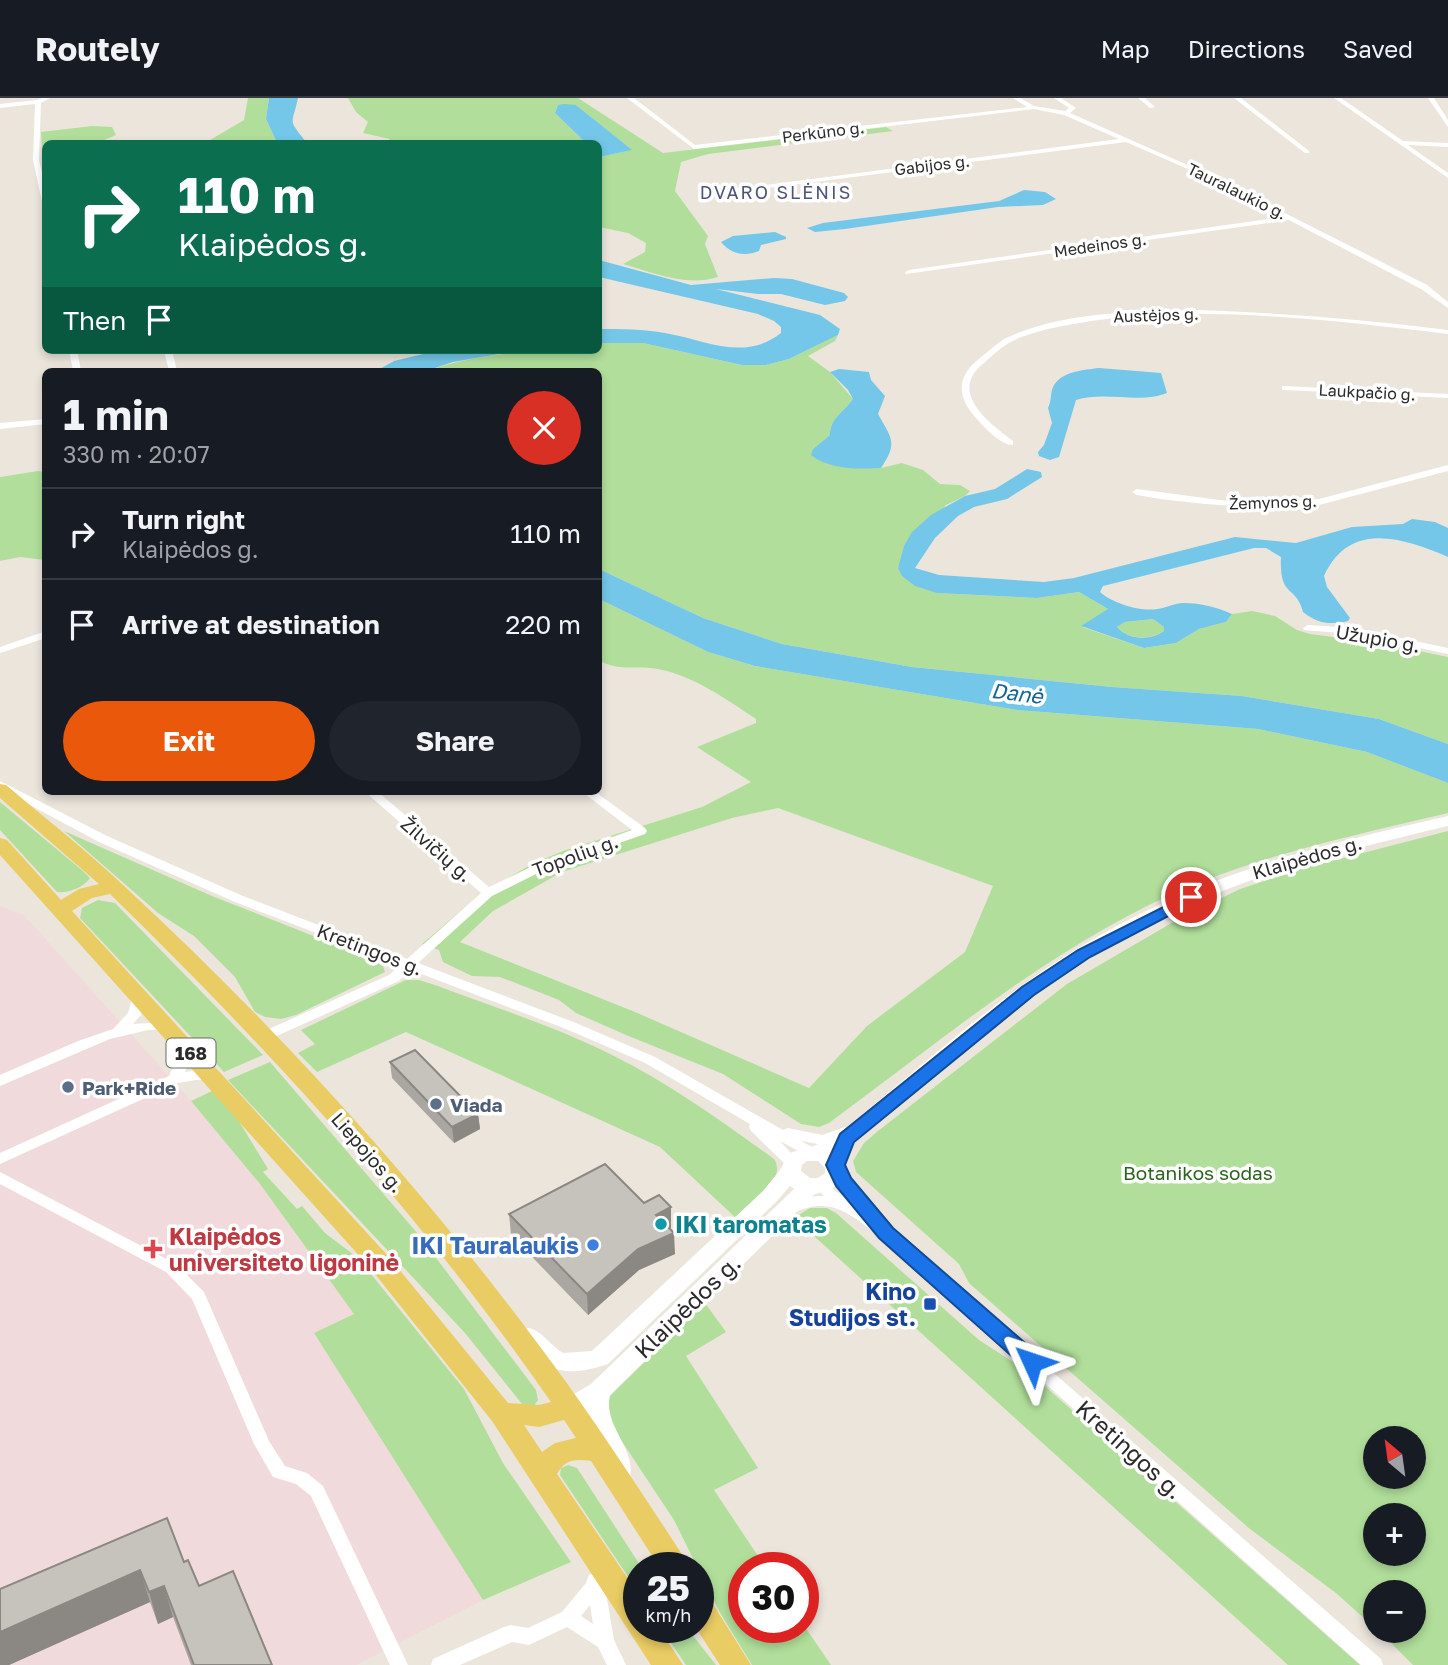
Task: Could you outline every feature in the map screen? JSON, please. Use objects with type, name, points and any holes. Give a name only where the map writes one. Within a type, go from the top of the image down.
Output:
[{"type":"main road","name":"Liepojos g.","points":[[0,789],[114,888],[265,1036],[413,1204],[513,1330],[570,1408],[664,1552]]},
{"type":"main road","name":"Klaipėdos g.","points":[[854,1132],[1028,991],[1084,953],[1128,929],[1211,888],[1256,871],[1350,844],[1448,821]]},
{"type":"main road","name":"168","points":[[0,844],[140,995],[380,1263],[501,1413],[623,1596]]},
{"type":"main road","points":[[62,910],[72,899],[85,892],[114,888]]},
{"type":"main road","points":[[513,1330],[529,1337],[549,1357],[560,1362],[575,1364],[600,1357],[770,1196],[854,1132]]},
{"type":"main road","points":[[814,1163],[801,1184],[815,1186]]},
{"type":"main road","name":"Klaipėdos g.","points":[[570,1408],[598,1391],[788,1207],[815,1186],[830,1182],[814,1163]]},
{"type":"main road","points":[[598,1391],[594,1411],[597,1422],[618,1457],[618,1481]]},
{"type":"main road","points":[[501,1413],[539,1416],[570,1408]]},
{"type":"main road","points":[[543,1474],[549,1459],[560,1451],[572,1448],[597,1450]]},
{"type":"main road","points":[[714,1630],[736,1665]]},
{"type":"main road","points":[[653,1643],[668,1665]]},
{"type":"street","points":[[0,106],[38,102],[47,98]]},
{"type":"street","name":"Perkūno g.","points":[[630,98],[694,147],[1032,107]]},
{"type":"street","name":"Tauralaukio g.","points":[[1016,98],[1032,107],[1066,113],[1248,194],[1423,287],[1448,306]]},
{"type":"street","points":[[1057,98],[1073,108],[1066,113]]},
{"type":"street","points":[[1140,98],[1152,107]]},
{"type":"street","points":[[1237,98],[1307,152]]},
{"type":"street","points":[[1337,98],[1448,176]]},
{"type":"street","points":[[1431,98],[1448,125]]},
{"type":"street","points":[[38,102],[36,160],[42,188]]},
{"type":"street","name":"Gabijos g.","points":[[737,190],[1127,140]]},
{"type":"street","points":[[1402,143],[1448,145]]},
{"type":"street","name":"Medeinos g.","points":[[909,272],[1291,218]]},
{"type":"street","name":"Austėjos g.","points":[[1010,443],[982,422],[969,402],[965,385],[970,370],[981,357],[1027,332],[1126,315],[1247,313],[1316,316],[1448,332]]},
{"type":"street","name":"Laukpačio g.","points":[[1285,388],[1448,396]]},
{"type":"street","points":[[0,426],[42,421]]},
{"type":"street","name":"Žemynos g.","points":[[1137,492],[1223,504],[1298,504],[1319,502],[1448,468]]},
{"type":"street","name":"Užupio g.","points":[[1308,628],[1353,631],[1448,651]]},
{"type":"street","points":[[0,650],[42,635]]},
{"type":"street","name":"Kretingos g.","points":[[0,784],[125,849],[239,899],[628,1050],[680,1075],[814,1163]]},
{"type":"street","name":"Žilvičių g.","points":[[265,1036],[394,978],[488,894],[375,795]]},
{"type":"street","name":"Topolių g.","points":[[488,894],[519,875],[555,859],[641,831],[592,795]]},
{"type":"street","points":[[118,1031],[134,1015],[140,995]]},
{"type":"street","points":[[0,1081],[118,1031],[144,1025],[168,1026]]},
{"type":"street","points":[[175,1079],[184,1058],[183,1043]]},
{"type":"street","points":[[0,1159],[175,1079],[196,1075],[213,1077]]},
{"type":"street","name":"Kretingos g.","points":[[740,1113],[768,1128],[814,1163],[886,1233],[1374,1665]]},
{"type":"street","name":"Klaipėdos g.","points":[[768,1128],[809,1139],[824,1140],[854,1132]]},
{"type":"street","points":[[0,1177],[171,1268],[198,1296],[262,1444],[279,1472],[302,1478],[317,1491],[399,1665]]},
{"type":"street","name":"Kretingos g.","points":[[815,1186],[886,1233]]},
{"type":"street","points":[[788,1207],[816,1201],[844,1203]]},
{"type":"street","points":[[595,1553],[596,1586],[605,1641],[617,1665]]},
{"type":"street","points":[[440,1665],[511,1633],[529,1637],[568,1618],[596,1586]]},
{"type":"street","points":[[568,1618],[605,1641]]},
{"type":"shaded area","name":"Klaipėdos universiteto ligoninė","points":[[0,906],[24,915],[191,1101],[260,1184],[354,1314],[314,1333],[483,1600],[356,1665],[0,1665]]},
{"type":"green space","points":[[248,98],[269,98],[266,119],[276,140],[210,140],[244,120]]},
{"type":"green space","points":[[348,98],[578,98],[663,153],[886,127],[893,131],[708,154],[681,162],[675,191],[708,236],[705,244],[718,277],[682,280],[623,264],[645,252],[646,243],[628,233],[602,228],[602,156],[631,150],[576,105],[558,105],[555,113],[583,140],[389,140],[363,133],[368,122],[356,112]]},
{"type":"green space","points":[[92,126],[112,127],[116,135],[104,140],[42,140],[42,149],[41,132]]},
{"type":"green space","points":[[838,335],[835,341],[808,356],[830,372],[853,399],[835,420],[830,435],[813,449],[857,469],[881,468],[902,463],[923,470],[940,484],[960,485],[970,491],[946,505],[901,560],[898,568],[937,593],[1037,598],[1079,592],[1108,609],[1082,627],[1144,648],[1176,643],[1199,629],[1226,622],[1232,614],[1252,611],[1275,616],[1297,630],[1310,634],[1381,643],[1448,657],[1448,744],[1379,719],[1242,696],[1112,687],[912,667],[782,644],[703,618],[602,570],[602,368],[435,368],[504,354],[602,354],[602,343],[643,343],[742,365],[766,365],[789,359]]},
{"type":"green space","points":[[42,472],[42,560],[20,557],[0,561],[0,477]]},
{"type":"green space","points":[[602,600],[708,652],[755,666],[1017,710],[1258,729],[1367,752],[1448,783],[1448,813],[1259,861],[1198,883],[1148,906],[1052,960],[1006,991],[829,1123],[819,1127],[801,1124],[723,1074],[576,1013],[559,1000],[500,977],[472,976],[443,962],[439,950],[422,944],[481,894],[532,864],[563,851],[702,807],[751,782],[697,747],[756,723],[756,719],[709,689],[671,672],[602,662]],"holes":[[[778,808],[993,886],[965,952],[867,1026],[809,1088],[635,1012],[460,942],[493,911],[562,872],[732,818]]]},
{"type":"green space","points":[[1153,619],[1164,627],[1164,631],[1152,636],[1133,636],[1117,627],[1125,622]]},
{"type":"green space","points":[[0,802],[83,871],[90,878],[87,882],[66,892],[57,892],[0,830]]},
{"type":"green space","points":[[64,831],[212,896],[382,963],[385,972],[296,1015],[281,1019],[265,1017],[255,1012],[235,977],[194,936],[158,913]]},
{"type":"green space","name":"Botanikos sodas","points":[[1448,831],[1448,1665],[1413,1665],[1391,1643],[1426,1643],[1426,1580],[1363,1580],[1363,1617],[1336,1593],[1250,1529],[969,1283],[959,1264],[856,1172],[853,1161],[864,1143],[878,1131],[1067,984],[1175,921],[1240,889],[1301,869]]},
{"type":"green space","points":[[98,900],[115,903],[263,1055],[224,1072],[80,918],[82,908]]},
{"type":"green space","points":[[406,980],[419,980],[438,986],[526,1018],[633,1066],[695,1104],[774,1159],[777,1167],[772,1184],[737,1219],[660,1147],[406,1032],[317,1072],[298,1053],[315,1044],[301,1030]]},
{"type":"green space","points":[[270,1062],[418,1234],[536,1390],[538,1400],[534,1406],[522,1404],[465,1333],[228,1080]]},
{"type":"green space","points":[[212,1091],[237,1118],[268,1169],[263,1172],[297,1209],[302,1206],[325,1233],[358,1258],[464,1389],[503,1463],[571,1562],[483,1600],[314,1333],[354,1314],[260,1184],[191,1101]]},
{"type":"green space","points":[[810,1208],[827,1208],[836,1213],[979,1340],[1030,1373],[1360,1665],[1288,1665],[794,1218]]},
{"type":"green space","points":[[705,1303],[726,1332],[686,1356],[758,1468],[714,1490],[755,1552],[728,1552],[728,1626],[714,1601],[714,1552],[690,1552],[674,1520],[617,1434],[605,1407],[610,1396]]},
{"type":"green space","points":[[568,1465],[577,1468],[632,1552],[623,1552],[623,1569],[560,1475],[561,1468]]},
{"type":"green space","points":[[671,1643],[699,1643],[716,1665],[686,1665]]},
{"type":"green space","points":[[739,1643],[816,1643],[831,1665],[752,1665]]},
{"type":"water","points":[[269,98],[298,98],[293,122],[305,140],[276,140],[266,119]]},
{"type":"water","points":[[558,105],[576,105],[632,150],[602,156],[602,140],[583,140],[555,113]]},
{"type":"water","points":[[1024,190],[1045,192],[1056,199],[1043,205],[998,207],[845,229],[815,232],[807,228],[823,223],[999,201]]},
{"type":"water","points":[[775,232],[786,239],[761,245],[759,251],[753,253],[733,252],[721,242],[733,236]]},
{"type":"water","points":[[602,261],[691,285],[792,279],[844,293],[848,297],[845,301],[825,305],[781,294],[716,289],[820,315],[840,329],[838,335],[789,359],[766,365],[742,365],[643,343],[602,343],[602,329],[624,329],[657,332],[739,348],[753,346],[767,342],[781,333],[781,327],[774,321],[758,314],[602,278]]},
{"type":"water","points":[[423,354],[498,354],[435,368],[381,368],[394,361]]},
{"type":"water","points":[[1099,368],[1161,373],[1167,393],[1145,397],[1076,400],[1059,457],[1050,460],[1039,456],[1038,452],[1044,445],[1052,423],[1048,408],[1053,387],[1067,374]]},
{"type":"water","points":[[839,369],[869,372],[871,380],[885,396],[878,414],[890,435],[891,447],[881,468],[835,466],[811,455],[813,449],[830,435],[835,420],[853,399],[830,372]]},
{"type":"water","points":[[1027,469],[1041,472],[1042,477],[1007,499],[974,507],[958,516],[935,538],[915,568],[939,575],[1044,582],[1074,578],[1235,537],[1296,543],[1352,527],[1403,524],[1412,519],[1435,522],[1448,528],[1448,557],[1413,544],[1379,538],[1363,540],[1348,547],[1335,558],[1324,576],[1327,587],[1350,618],[1348,621],[1335,623],[1319,621],[1303,612],[1300,603],[1285,585],[1281,557],[1266,548],[1254,548],[1103,586],[1100,592],[1105,596],[1135,608],[1150,610],[1190,603],[1232,614],[1226,622],[1199,629],[1176,643],[1144,648],[1081,626],[1108,609],[1079,592],[1037,598],[937,593],[915,586],[902,576],[898,568],[904,546],[912,532],[931,515],[965,496],[995,489]],"holes":[[[1153,619],[1164,627],[1164,631],[1146,638],[1127,635],[1117,627],[1125,622]]]},
{"type":"water","name":"Danė","points":[[602,570],[703,618],[782,644],[912,667],[1112,687],[1242,696],[1379,719],[1448,744],[1448,783],[1367,752],[1258,729],[1017,710],[755,666],[708,652],[602,600]]},
{"type":"building","points":[[415,1050],[478,1114],[452,1127],[390,1062]]},
{"type":"building","name":"IKI Tauralaukis","points":[[605,1164],[644,1203],[659,1195],[671,1207],[656,1215],[674,1233],[638,1249],[587,1294],[509,1214]]},
{"type":"building","points":[[167,1518],[184,1562],[188,1560],[199,1586],[233,1571],[272,1665],[194,1665],[164,1586],[149,1592],[140,1570],[0,1632],[0,1589]]},
{"type":"place","name":"Park+Ride","points":[[68,1087]]},
{"type":"place","name":"Viada","points":[[436,1104]]},
{"type":"place","name":"IKI taromatas","points":[[661,1224]]},
{"type":"place","name":"IKI Tauralaukis","points":[[593,1245]]},
{"type":"place","name":"Klaipėdos universiteto ligoninė","points":[[153,1249]]},
{"type":"place","name":"Kino Studijos st.","points":[[930,1304]]},
{"type":"district","name":"DVARO SLĖNIS","points":[[776,192]]},
{"type":"route","points":[[1032,1362],[886,1233],[843,1181],[835,1165],[846,1138],[1028,991],[1084,953],[1191,897]]}]
